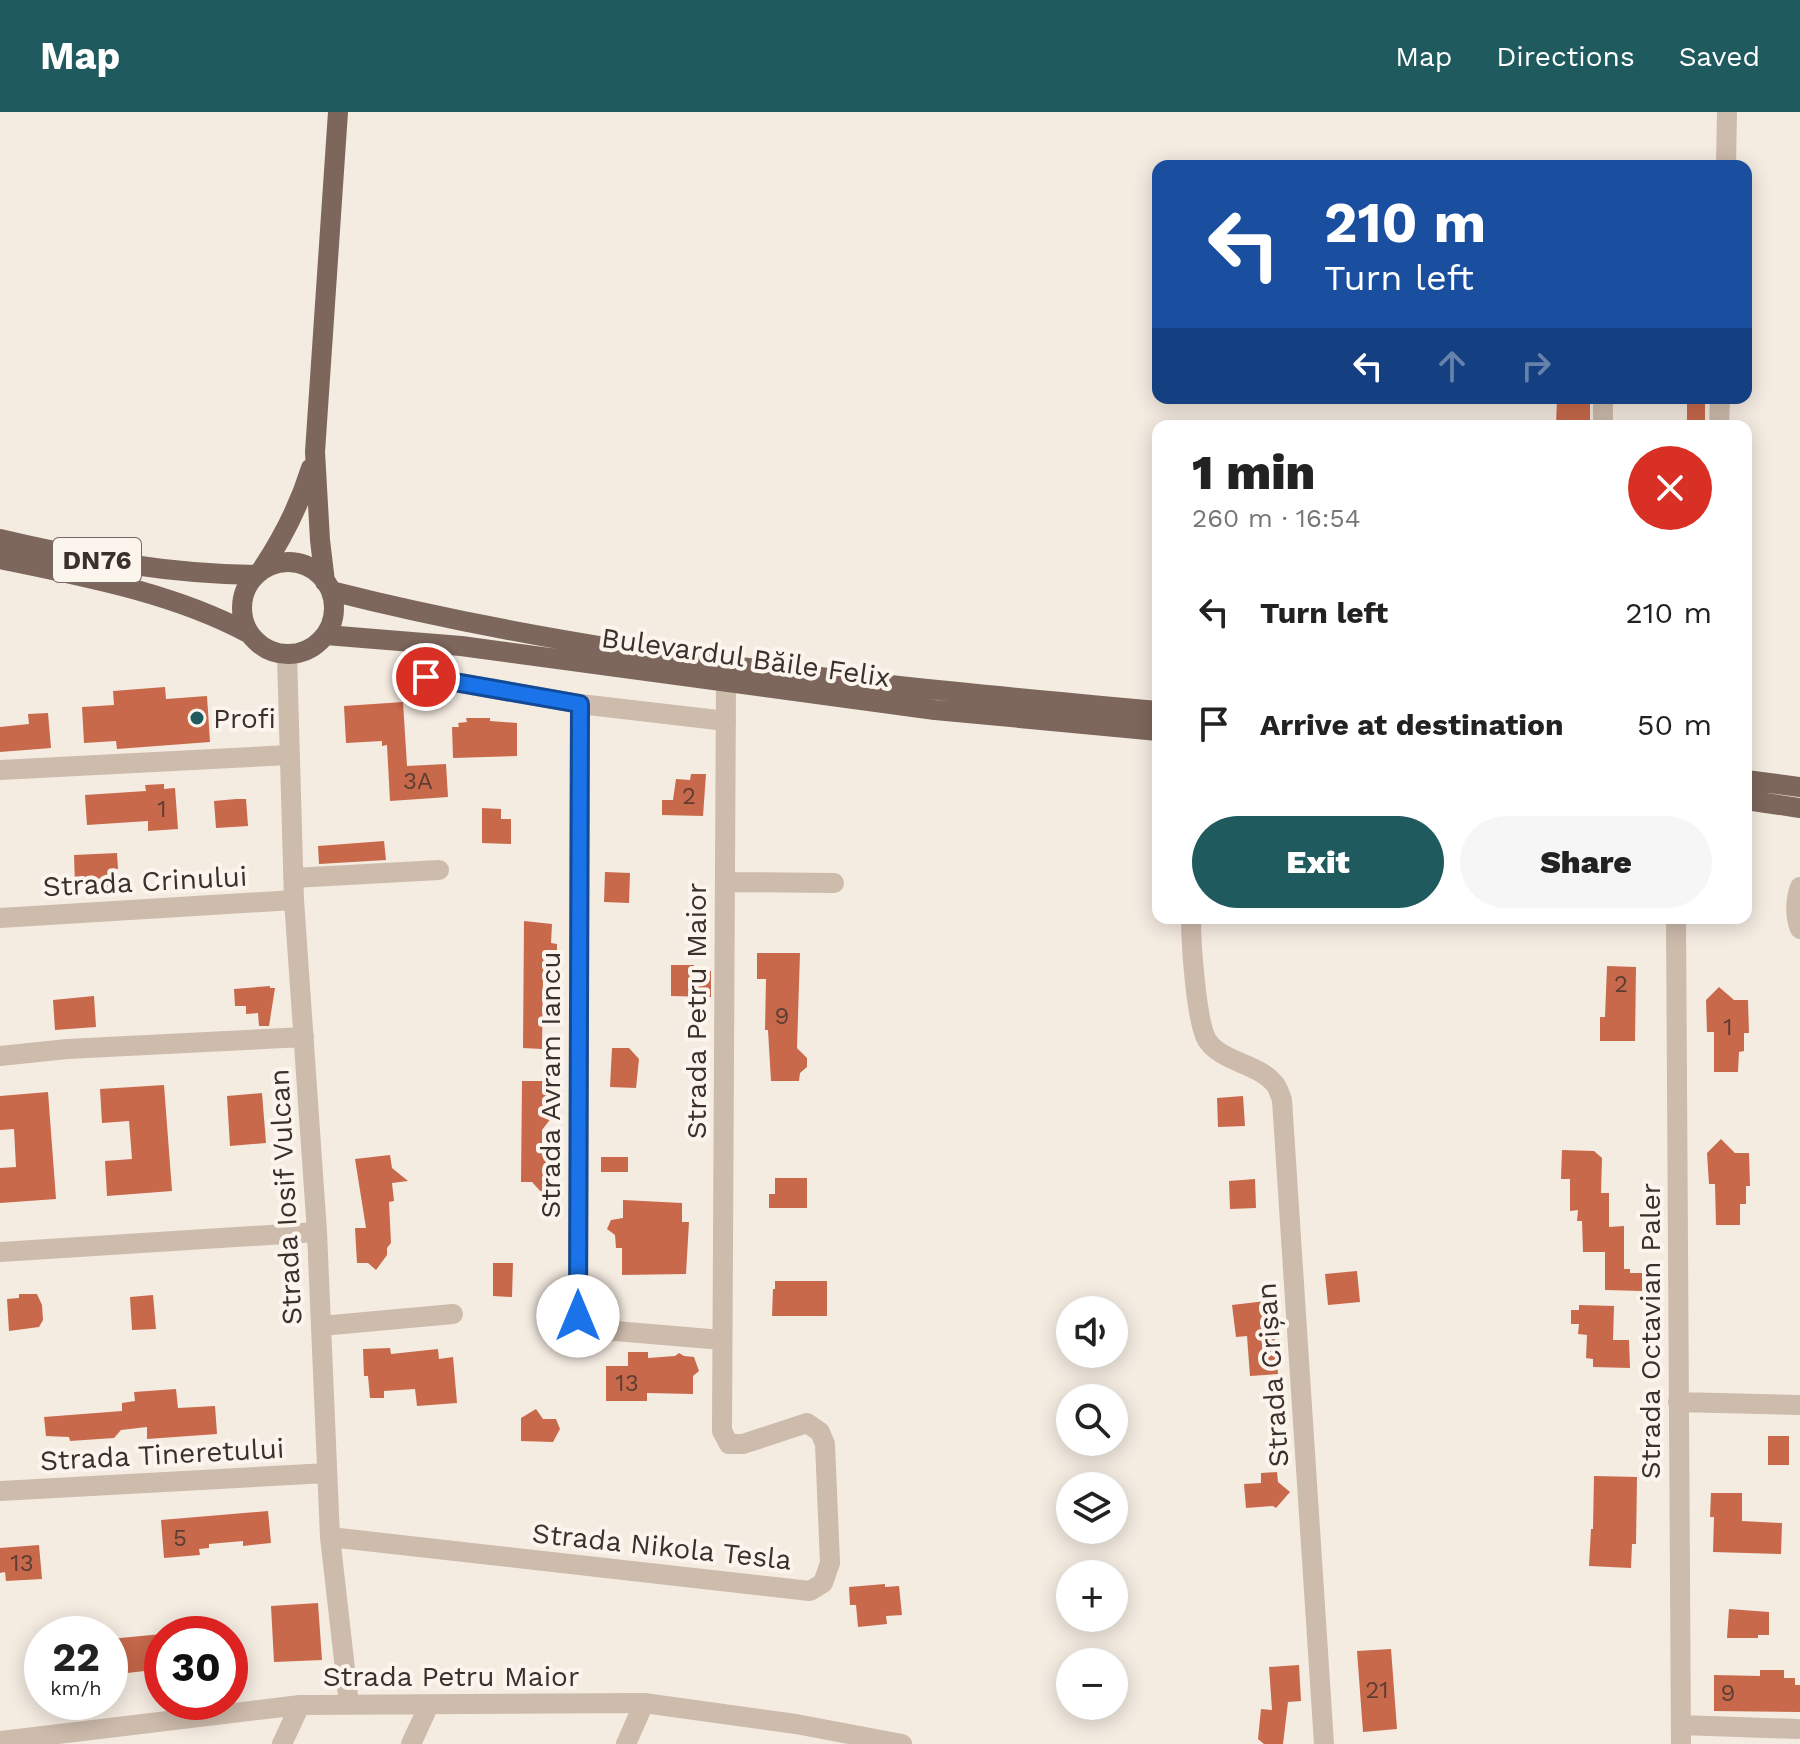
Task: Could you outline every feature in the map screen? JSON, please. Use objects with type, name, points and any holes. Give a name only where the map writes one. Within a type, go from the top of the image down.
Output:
[{"type":"main road","points":[[315,452],[300,503],[284,538],[243,596],[241,608],[248,633],[265,649],[287,655],[309,650],[326,635],[334,613],[316,497],[315,452],[338,112]]},
{"type":"main road","name":"DN76","points":[[0,539],[138,567],[196,573],[258,573],[274,564],[294,562],[315,570],[328,587]]},
{"type":"main road","name":"DN76","points":[[0,559],[162,598],[206,612],[248,633]]},
{"type":"main road","name":"Bulevardul Băile Felix","points":[[328,587],[465,622],[602,645],[948,692],[1152,710]]},
{"type":"main road","name":"Bulevardul Băile Felix","points":[[326,635],[461,646],[935,710],[1152,730]]},
{"type":"main road","points":[[1752,781],[1800,787]]},
{"type":"main road","points":[[1752,801],[1800,808]]},
{"type":"street","points":[[1726,160],[1727,112]]},
{"type":"street","name":"Strada Iosif Vulcan","points":[[287,655],[294,900],[317,1232],[330,1537],[349,1704]]},
{"type":"street","points":[[426,677],[580,704],[726,721]]},
{"type":"street","name":"Strada Petru Maior","points":[[722,1340],[726,683]]},
{"type":"street","name":"Strada Avram Iancu","points":[[580,704],[578,1316],[591,1329],[722,1340]]},
{"type":"street","points":[[0,770],[289,755]]},
{"type":"street","points":[[293,878],[439,870]]},
{"type":"street","points":[[725,882],[834,883]]},
{"type":"street","points":[[1800,887],[1797,921],[1800,929]]},
{"type":"street","name":"Strada Crinului","points":[[0,918],[294,900]]},
{"type":"street","name":"Strada Crișan","points":[[1192,924],[1201,1021],[1207,1041],[1220,1052],[1251,1066],[1275,1083],[1282,1100],[1324,1744]]},
{"type":"street","name":"Strada Octavian Paler","points":[[1676,924],[1681,1734]]},
{"type":"street","points":[[0,1056],[67,1049],[304,1037]]},
{"type":"street","points":[[0,1252],[317,1232]]},
{"type":"street","points":[[321,1326],[453,1314]]},
{"type":"street","name":"Strada Nikola Tesla","points":[[330,1537],[810,1591],[823,1583],[830,1563],[825,1444],[820,1432],[807,1423],[743,1444],[729,1444],[722,1431],[722,1340]]},
{"type":"street","points":[[1678,1402],[1800,1405]]},
{"type":"street","name":"Strada Tineretului","points":[[0,1491],[327,1473]]},
{"type":"street","points":[[626,1744],[644,1703]]},
{"type":"street","name":"Strada Petru Maior","points":[[0,1741],[36,1740],[300,1705],[644,1703],[796,1724],[902,1744]]},
{"type":"street","points":[[282,1744],[300,1705]]},
{"type":"street","points":[[411,1744],[429,1705]]},
{"type":"street","points":[[787,1744],[796,1724]]},
{"type":"street","points":[[1681,1734],[1797,1729]]},
{"type":"building","points":[[1557,404],[1590,404],[1590,420],[1556,420]]},
{"type":"building","points":[[1687,404],[1705,404],[1705,420],[1687,420]]},
{"type":"building","points":[[165,687],[166,699],[207,696],[210,742],[117,749],[116,741],[84,743],[82,707],[114,705],[113,691]]},
{"type":"building","points":[[403,702],[407,766],[446,764],[448,797],[390,801],[387,745],[382,746],[382,741],[346,743],[344,706]]},
{"type":"building","points":[[48,713],[51,748],[0,752],[0,727],[29,724],[28,714]]},
{"type":"building","points":[[466,718],[517,723],[517,756],[453,758],[452,727],[467,722]]},
{"type":"building","points":[[691,774],[706,774],[703,816],[662,815],[662,800],[673,800],[676,779],[690,780]]},
{"type":"building","points":[[164,784],[164,789],[175,788],[178,829],[148,831],[148,821],[87,825],[85,795],[146,791],[145,785]]},
{"type":"building","points":[[246,799],[248,826],[216,828],[214,801]]},
{"type":"building","points":[[482,808],[501,809],[501,819],[511,819],[511,844],[482,843]]},
{"type":"building","points":[[384,841],[386,860],[319,864],[318,846]]},
{"type":"building","points":[[117,853],[118,869],[113,870],[114,888],[90,889],[90,886],[75,884],[74,855]]},
{"type":"building","points":[[605,872],[630,873],[629,903],[604,902]]},
{"type":"building","points":[[524,921],[552,924],[551,943],[557,944],[557,967],[552,966],[552,976],[543,975],[542,1049],[523,1048]]},
{"type":"building","points":[[757,953],[800,953],[797,1048],[807,1058],[807,1067],[800,1073],[799,1081],[771,1081],[768,1030],[765,1030],[766,979],[757,979]]},
{"type":"building","points":[[671,965],[694,965],[694,970],[711,971],[711,997],[671,996]]},
{"type":"building","points":[[1607,966],[1636,967],[1635,1041],[1600,1041],[1600,1017],[1605,1017]]},
{"type":"building","points":[[1719,987],[1734,1000],[1748,1000],[1749,1033],[1744,1033],[1744,1051],[1739,1052],[1738,1072],[1714,1072],[1714,1032],[1707,1032],[1706,1000]]},
{"type":"building","points":[[275,988],[269,1026],[259,1026],[258,1013],[246,1014],[246,1006],[235,1006],[234,989]]},
{"type":"building","points":[[94,996],[96,1027],[55,1030],[53,1000]]},
{"type":"building","points":[[612,1048],[629,1048],[639,1059],[636,1088],[610,1087]]},
{"type":"building","points":[[522,1081],[543,1081],[543,1091],[552,1091],[552,1103],[558,1109],[542,1130],[542,1154],[552,1154],[552,1166],[558,1172],[542,1193],[532,1182],[521,1182]]},
{"type":"building","points":[[164,1085],[172,1191],[107,1196],[105,1161],[132,1159],[129,1121],[102,1123],[100,1089]]},
{"type":"building","points":[[48,1092],[56,1199],[0,1203],[0,1168],[16,1167],[14,1129],[0,1130],[0,1096]]},
{"type":"building","points":[[262,1093],[266,1143],[230,1146],[227,1096]]},
{"type":"building","points":[[1243,1096],[1245,1126],[1218,1127],[1217,1098]]},
{"type":"building","points":[[1721,1139],[1735,1153],[1749,1153],[1750,1186],[1746,1186],[1746,1204],[1740,1204],[1740,1225],[1716,1225],[1715,1184],[1709,1184],[1707,1153]]},
{"type":"building","points":[[1562,1150],[1594,1151],[1602,1158],[1601,1193],[1609,1193],[1609,1227],[1624,1226],[1624,1269],[1630,1269],[1630,1273],[1642,1273],[1642,1291],[1605,1290],[1605,1252],[1583,1252],[1582,1221],[1577,1221],[1578,1210],[1570,1211],[1570,1179],[1561,1179]]},
{"type":"building","points":[[390,1155],[392,1168],[408,1181],[392,1183],[394,1201],[389,1202],[391,1243],[376,1270],[368,1263],[357,1263],[355,1228],[366,1228],[355,1159]]},
{"type":"building","points":[[601,1157],[628,1157],[628,1172],[601,1172]]},
{"type":"building","points":[[775,1178],[807,1178],[807,1208],[769,1208],[769,1194],[775,1194]]},
{"type":"building","points":[[1255,1179],[1256,1208],[1230,1209],[1229,1181]]},
{"type":"building","points":[[623,1200],[682,1203],[682,1222],[689,1222],[686,1274],[622,1275],[622,1248],[616,1248],[615,1235],[607,1229],[611,1220],[623,1218]]},
{"type":"building","points":[[493,1263],[513,1263],[512,1297],[493,1296]]},
{"type":"building","points":[[1357,1271],[1360,1302],[1328,1305],[1325,1274]]},
{"type":"building","points":[[775,1281],[827,1281],[827,1316],[772,1316]]},
{"type":"building","points":[[19,1294],[37,1294],[43,1320],[39,1327],[9,1331],[7,1299],[19,1298]]},
{"type":"building","points":[[153,1295],[156,1329],[132,1330],[130,1297]]},
{"type":"building","points":[[1266,1301],[1268,1320],[1273,1319],[1278,1374],[1250,1376],[1247,1336],[1236,1337],[1232,1305]]},
{"type":"building","points":[[1579,1305],[1614,1306],[1613,1340],[1629,1340],[1630,1368],[1593,1367],[1593,1359],[1586,1358],[1587,1335],[1578,1334],[1579,1324],[1571,1324],[1571,1310],[1579,1310]]},
{"type":"building","points":[[390,1348],[391,1354],[438,1349],[439,1359],[453,1357],[457,1403],[417,1406],[415,1389],[384,1391],[384,1398],[370,1398],[368,1376],[364,1376],[363,1349]]},
{"type":"building","points":[[628,1352],[648,1352],[648,1358],[679,1353],[694,1357],[699,1371],[693,1376],[693,1394],[647,1393],[647,1401],[606,1401],[606,1366],[628,1366]]},
{"type":"building","points":[[176,1389],[178,1408],[215,1406],[217,1434],[147,1439],[147,1427],[121,1430],[114,1438],[70,1441],[69,1437],[46,1436],[44,1417],[122,1411],[122,1403],[135,1401],[134,1392]]},
{"type":"building","points":[[536,1409],[543,1419],[556,1419],[560,1429],[553,1442],[521,1441],[521,1418]]},
{"type":"building","points":[[1768,1436],[1789,1436],[1789,1465],[1768,1465]]},
{"type":"building","points":[[1277,1472],[1278,1482],[1290,1492],[1276,1508],[1246,1508],[1244,1484],[1261,1483],[1261,1473]]},
{"type":"building","points":[[1594,1476],[1637,1477],[1636,1544],[1632,1544],[1631,1568],[1589,1566]]},
{"type":"building","points":[[1711,1493],[1742,1493],[1742,1521],[1782,1523],[1781,1554],[1713,1552]]},
{"type":"building","points":[[268,1511],[271,1543],[243,1546],[243,1541],[209,1544],[209,1548],[199,1549],[200,1555],[164,1558],[161,1520]]},
{"type":"building","points":[[39,1545],[42,1579],[6,1581],[5,1572],[0,1573],[0,1548]]},
{"type":"building","points":[[885,1584],[885,1587],[899,1586],[902,1615],[886,1616],[887,1624],[858,1627],[856,1605],[850,1605],[849,1587]]},
{"type":"building","points":[[318,1603],[322,1660],[274,1662],[271,1606]]},
{"type":"building","points":[[1729,1609],[1769,1612],[1769,1635],[1727,1638]]},
{"type":"building","points":[[144,1636],[144,1671],[128,1673],[128,1637]]},
{"type":"building","points":[[1391,1649],[1397,1729],[1363,1732],[1357,1651]]},
{"type":"building","points":[[1299,1665],[1301,1701],[1288,1702],[1283,1744],[1264,1744],[1258,1739],[1261,1709],[1272,1710],[1269,1667]]},
{"type":"building","points":[[1760,1670],[1784,1670],[1784,1678],[1795,1678],[1795,1685],[1800,1685],[1800,1712],[1714,1711],[1714,1675],[1760,1676]]},
{"type":"place","name":"Profi","points":[[197,718]]},
{"type":"route","points":[[426,677],[580,704],[578,1316]]}]
